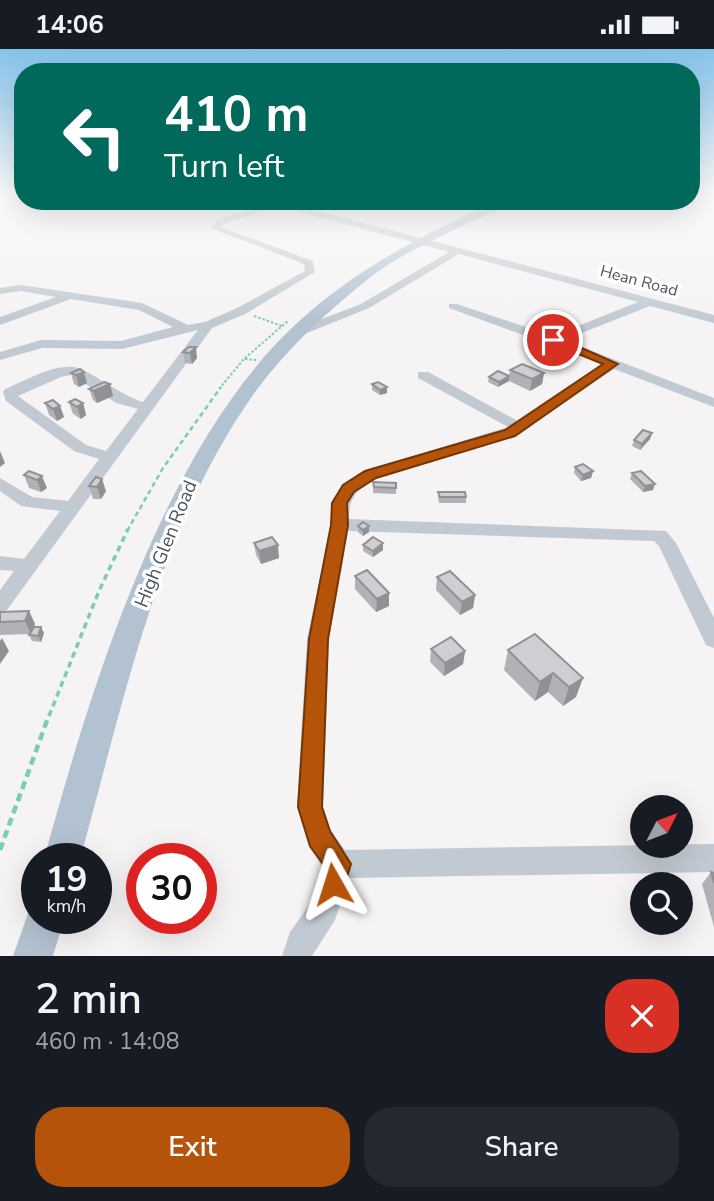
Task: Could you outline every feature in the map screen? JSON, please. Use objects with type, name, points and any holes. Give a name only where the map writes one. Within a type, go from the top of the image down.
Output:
[{"type":"main road","name":"High Glen Road","points":[[67,843],[125,650],[177,506],[216,434],[269,362],[297,333],[366,274],[433,236]]},
{"type":"main road","points":[[33,956],[40,934]]},
{"type":"street","points":[[0,356],[41,344],[122,345],[185,328],[208,325],[241,311],[310,272],[309,263],[303,260],[239,236]]},
{"type":"street","name":"Hean Road","points":[[405,236],[714,319]]},
{"type":"street","points":[[297,333],[365,306],[458,251]]},
{"type":"street","points":[[0,291],[21,288],[142,307],[185,328]]},
{"type":"street","points":[[0,321],[69,296]]},
{"type":"street","points":[[553,340],[652,301]]},
{"type":"street","points":[[453,306],[553,340],[714,403]]},
{"type":"street","points":[[0,605],[26,566],[208,325]]},
{"type":"street","points":[[298,956],[298,947],[316,925],[328,904],[338,864],[319,837],[310,807],[318,639],[340,525],[340,503],[358,480],[519,427],[612,364]]},
{"type":"street","points":[[108,457],[80,448],[11,398],[10,393],[58,373],[73,371],[121,400],[146,407]]},
{"type":"street","points":[[423,375],[519,427]]},
{"type":"street","points":[[0,483],[27,502],[70,507]]},
{"type":"street","points":[[340,525],[659,535],[667,543],[714,639]]},
{"type":"street","points":[[0,563],[26,566]]},
{"type":"street","points":[[338,864],[714,858]]},
{"type":"path","points":[[0,850],[68,664],[123,543],[170,455],[216,389],[244,359],[282,326],[241,311]]},
{"type":"path","points":[[244,359],[269,362]]},
{"type":"building","points":[[189,347],[196,347],[190,353],[183,352]]},
{"type":"building","points":[[522,364],[544,373],[532,379],[510,370]]},
{"type":"building","points":[[80,369],[84,372],[76,375],[71,373]]},
{"type":"building","points":[[498,371],[509,376],[499,382],[489,377]]},
{"type":"building","points":[[104,382],[110,384],[93,391],[89,389]]},
{"type":"building","points":[[378,382],[387,387],[380,390],[372,384]]},
{"type":"building","points":[[75,399],[83,403],[77,407],[69,402]]},
{"type":"building","points":[[53,400],[60,406],[53,409],[45,403]]},
{"type":"building","points":[[643,430],[652,433],[642,444],[634,440]]},
{"type":"building","points":[[583,464],[593,471],[583,475],[575,467]]},
{"type":"building","points":[[29,471],[42,476],[37,480],[24,475]]},
{"type":"building","points":[[641,471],[655,484],[645,486],[632,473]]},
{"type":"building","points":[[96,477],[102,479],[97,487],[89,486]]},
{"type":"building","points":[[373,482],[396,483],[396,488],[374,487]]},
{"type":"building","points":[[438,492],[465,492],[466,497],[440,497]]},
{"type":"building","points":[[363,522],[369,526],[363,530],[358,526]]},
{"type":"building","points":[[272,537],[278,545],[259,551],[254,543]]},
{"type":"building","points":[[373,537],[383,543],[373,551],[363,545]]},
{"type":"building","points":[[367,570],[389,593],[377,599],[355,576]]},
{"type":"building","points":[[450,571],[475,595],[462,602],[437,577]]},
{"type":"building","points":[[29,611],[25,621],[0,622],[0,612]]},
{"type":"building","points":[[34,627],[41,627],[38,636],[29,635]]},
{"type":"building","points":[[535,634],[583,678],[569,687],[553,673],[540,682],[508,650]]},
{"type":"building","points":[[451,637],[465,651],[445,663],[431,649]]},
{"type":"route","points":[[333,884],[338,864],[319,837],[310,807],[318,639],[340,525],[340,503],[349,488],[370,474],[510,433],[593,373],[612,364],[553,340]]}]
